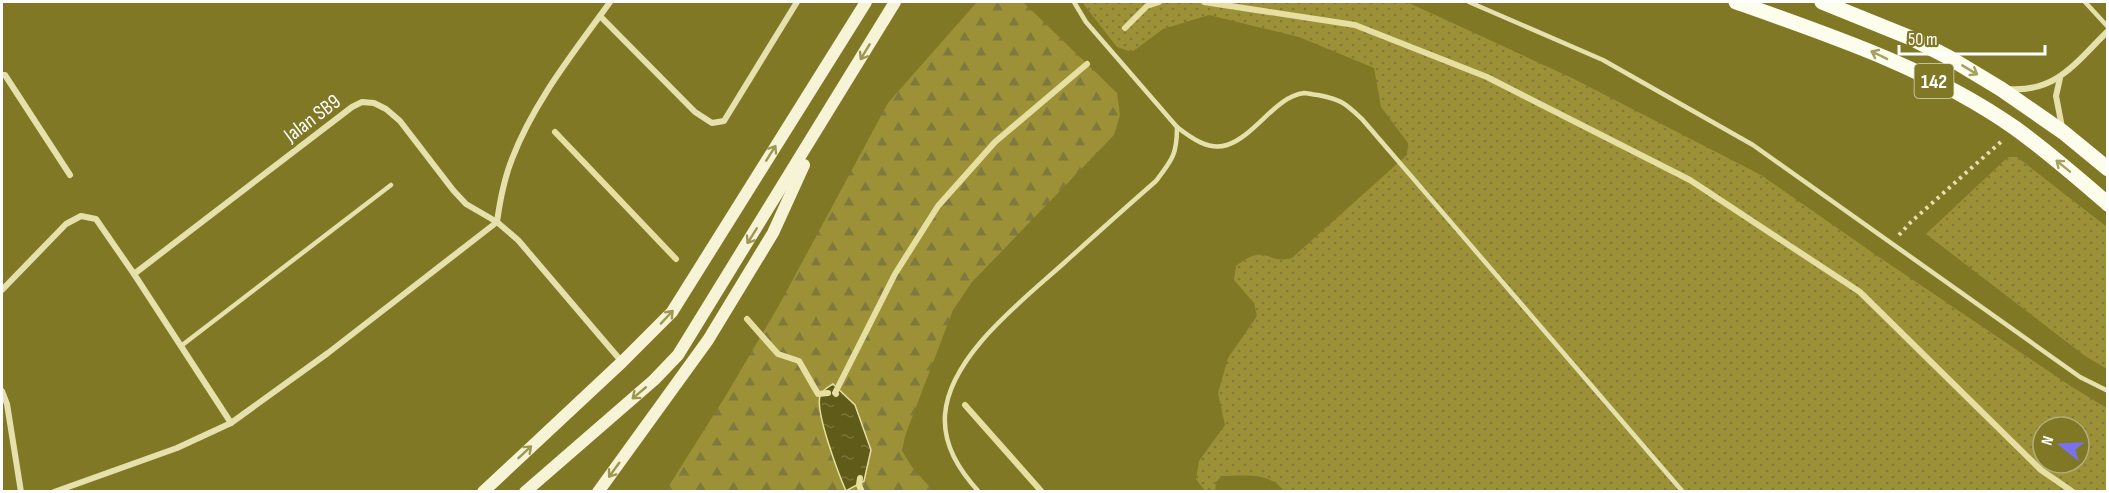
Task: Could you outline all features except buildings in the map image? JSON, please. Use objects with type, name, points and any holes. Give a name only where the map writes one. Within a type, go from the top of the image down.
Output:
[{"type":"main road","points":[[483,492],[672,312],[866,2]]},
{"type":"main road","points":[[525,492],[654,380],[678,355],[896,2]]},
{"type":"main road","name":"142","points":[[1736,2],[1867,49],[1983,108],[2016,129],[2108,204]]},
{"type":"main road","name":"142","points":[[1822,2],[1911,38],[1948,57],[2001,89],[2063,132],[2108,169]]},
{"type":"main road","points":[[598,492],[708,340],[772,233],[827,115]]},
{"type":"street","points":[[54,492],[177,448],[231,423],[328,352],[497,222],[502,190],[512,159],[528,124],[550,87],[610,2]]},
{"type":"street","points":[[600,16],[695,112],[712,123],[724,122],[797,2]]},
{"type":"street","points":[[2001,89],[2022,90],[2041,86],[2060,78],[2108,29]]},
{"type":"street","points":[[2,75],[70,175]]},
{"type":"street","points":[[2060,78],[2056,96],[2063,132]]},
{"type":"street","name":"Jalan SB9","points":[[134,274],[343,114],[362,102],[374,103],[386,109],[400,122],[466,204],[497,222]]},
{"type":"street","points":[[2,290],[66,224],[81,216],[96,219],[231,423]]},
{"type":"street","points":[[497,222],[535,258],[622,362]]},
{"type":"street","points":[[2,391],[7,404],[21,492]]},
{"type":"lane","points":[[1074,2],[1086,22],[1177,127],[1190,137],[1207,145],[1227,145],[1248,132],[1288,99],[1305,93],[1344,102],[1362,119],[1683,492]]},
{"type":"lane","points":[[1469,2],[1603,60],[1753,145],[2080,377],[2108,391]]},
{"type":"lane","points":[[2085,2],[2108,29]]},
{"type":"lane","points":[[979,492],[962,473],[947,443],[945,415],[950,389],[965,362],[992,328],[1156,181],[1171,160],[1177,146],[1177,127]]},
{"type":"lane","points":[[181,346],[391,185]]},
{"type":"path","points":[[1892,243],[1911,222],[2016,129]]},
{"type":"green space","points":[[977,2],[1023,2],[1117,93],[1120,115],[1114,135],[972,282],[953,310],[905,436],[902,451],[912,467],[933,491],[665,492],[778,307],[888,103]]},
{"type":"green space","points":[[1082,2],[1407,2],[1572,78],[1761,175],[2072,387],[2107,408],[2107,491],[1284,492],[1278,485],[1264,478],[1222,476],[1216,482],[1215,491],[1205,491],[1196,479],[1199,461],[1225,425],[1218,393],[1228,358],[1257,316],[1254,303],[1234,280],[1236,266],[1246,259],[1260,255],[1277,259],[1292,258],[1407,155],[1408,143],[1381,107],[1374,68],[1299,37],[1209,15],[1163,29],[1132,52],[1117,47]]},
{"type":"green space","points":[[2008,157],[2017,157],[2107,227],[2107,369],[2085,356],[1926,234]]},
{"type":"water","points":[[833,384],[855,405],[871,450],[864,481],[846,491],[828,443],[819,404],[822,392]]},
{"type":"waterway","points":[[1125,28],[1147,6],[1159,2]]},
{"type":"waterway","points":[[1204,2],[1355,25],[1487,77],[1690,180],[1860,292],[2041,470],[2073,492]]},
{"type":"waterway","points":[[836,394],[895,274],[938,206],[995,142],[1087,64]]},
{"type":"waterway","points":[[555,132],[676,259]]},
{"type":"waterway","points":[[747,319],[778,354],[799,361],[818,394],[828,393]]},
{"type":"waterway","points":[[965,405],[1042,492]]},
{"type":"waterway","points":[[860,478],[859,485],[862,492]]}]
